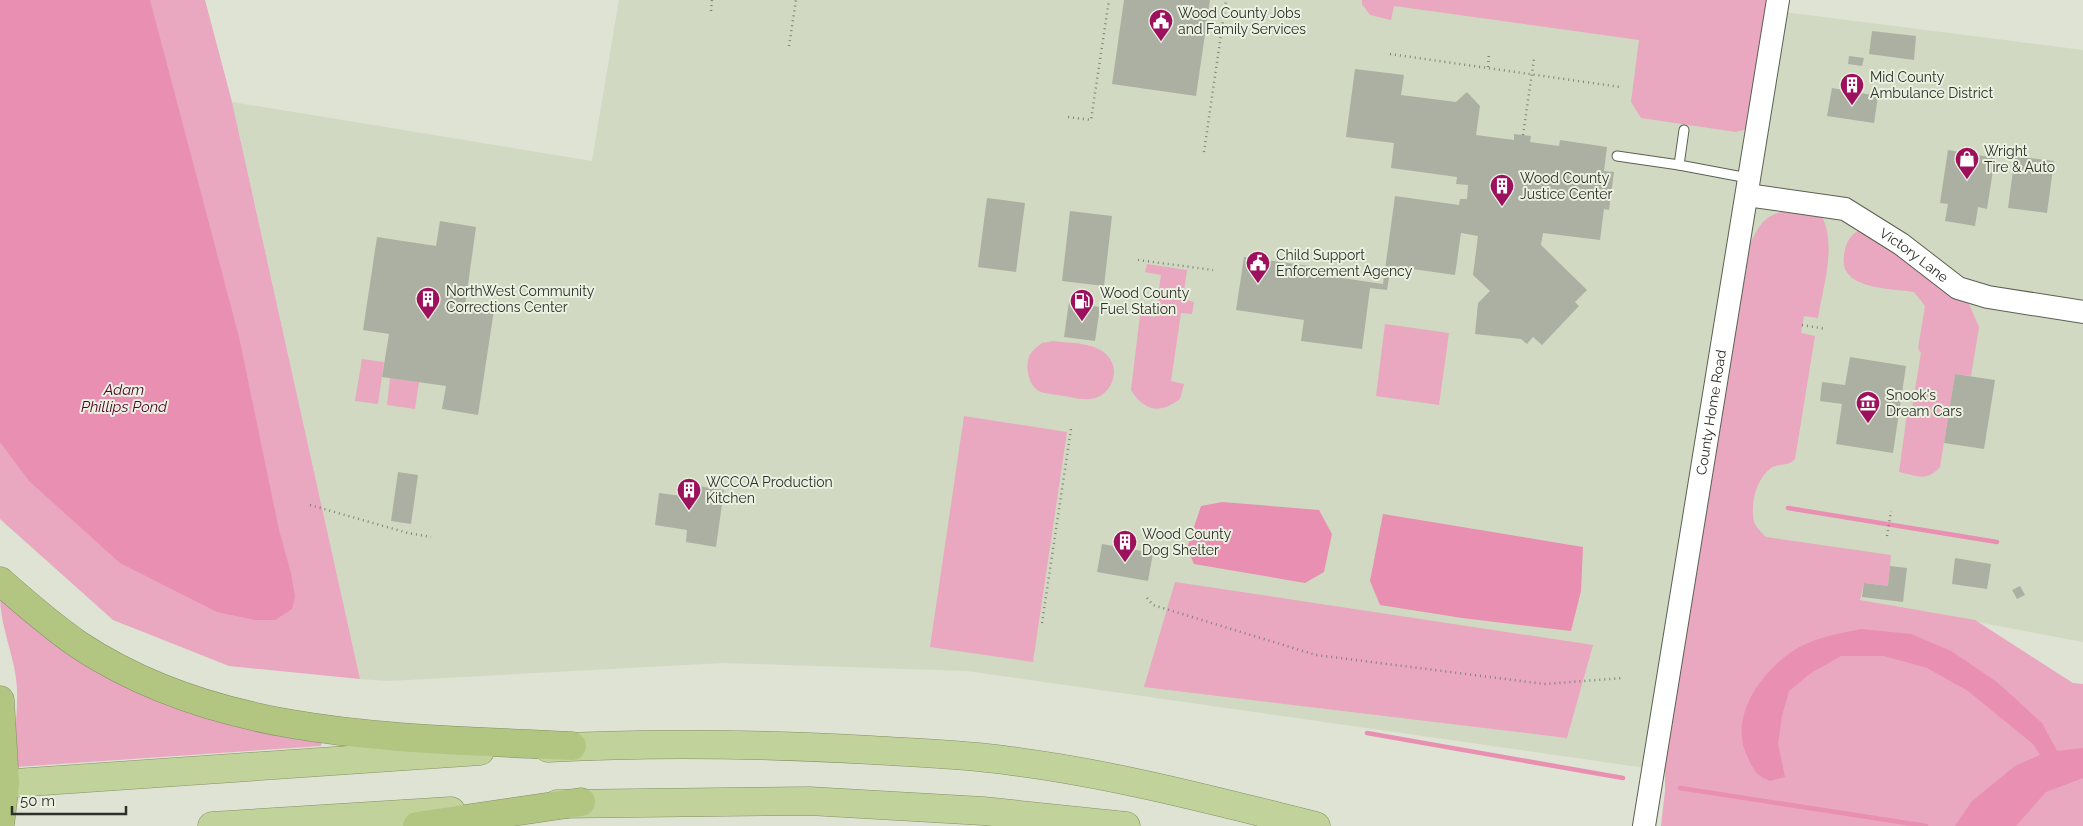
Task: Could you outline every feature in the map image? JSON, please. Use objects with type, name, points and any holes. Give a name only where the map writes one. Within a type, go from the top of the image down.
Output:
[{"type":"highway","points":[[0,581],[80,645],[154,685],[225,710],[271,721],[353,732],[572,746]]},
{"type":"highway","points":[[0,700],[2,784],[0,825]]},
{"type":"highway","points":[[2,784],[572,746],[700,744],[803,746],[950,754],[1011,761],[1108,778],[1214,800],[1316,826]]},
{"type":"highway","points":[[212,826],[581,802],[809,801],[983,811],[1126,826]]},
{"type":"highway","points":[[417,826],[581,802]]},
{"type":"street","name":"County Home Road","points":[[1644,826],[1778,0]]},
{"type":"street","name":"Victory Lane","points":[[1748,186],[1845,210],[1901,244],[1958,288],[1988,298],[2083,312]]},
{"type":"lane","points":[[1679,165],[1684,130]]},
{"type":"lane","points":[[1617,156],[1679,165],[1748,186]]},
{"type":"path","points":[[711,11],[712,0]]},
{"type":"path","points":[[789,46],[796,0]]},
{"type":"path","points":[[1068,117],[1091,120],[1109,0]]},
{"type":"path","points":[[1204,152],[1226,0]]},
{"type":"path","points":[[1488,67],[1489,53]]},
{"type":"path","points":[[1390,54],[1620,87]]},
{"type":"path","points":[[1524,135],[1534,59]]},
{"type":"path","points":[[1138,260],[1212,270]]},
{"type":"path","points":[[1802,325],[1826,329]]},
{"type":"path","points":[[1042,623],[1071,429]]},
{"type":"path","points":[[310,505],[408,534],[431,537]]},
{"type":"path","points":[[1887,536],[1891,511]]},
{"type":"path","points":[[1147,598],[1153,605],[1316,655],[1545,684],[1623,678]]},
{"type":"shaded area","name":"Adam Phillips Pond","points":[[0,0],[205,0],[232,102],[360,679],[229,666],[113,620],[0,519]]},
{"type":"shaded area","points":[[619,0],[1778,0],[1776,11],[2083,50],[2083,642],[1860,600],[1691,766],[1653,769],[967,671],[723,663],[389,681],[360,679],[232,102],[592,161]]},
{"type":"shaded area","points":[[1362,0],[1768,0],[1747,129],[1736,132],[1641,118],[1631,102],[1639,40],[1394,6],[1391,20],[1370,15],[1362,4]]},
{"type":"shaded area","points":[[1789,210],[1820,213],[1828,238],[1828,265],[1818,318],[1804,316],[1801,333],[1815,336],[1795,459],[1789,463],[1771,468],[1761,479],[1755,492],[1754,522],[1766,537],[1891,555],[1888,586],[1864,583],[1860,600],[1975,620],[2073,683],[2083,684],[2083,826],[1661,826],[1665,791],[1665,756],[1747,249],[1762,223],[1772,215]]},
{"type":"shaded area","points":[[1862,228],[1969,304],[1979,327],[1971,376],[1955,374],[1940,467],[1931,475],[1921,477],[1899,472],[1908,407],[1912,408],[1921,353],[1918,348],[1925,306],[1914,292],[1868,285],[1849,275],[1845,267],[1844,256],[1846,247],[1851,237]]},
{"type":"shaded area","points":[[1147,264],[1187,270],[1183,299],[1194,302],[1192,314],[1181,313],[1171,381],[1184,384],[1180,399],[1173,404],[1159,409],[1142,403],[1131,390],[1140,315],[1155,317],[1161,275],[1145,272]]},
{"type":"shaded area","points":[[1385,324],[1449,333],[1439,405],[1376,396]]},
{"type":"shaded area","points":[[1053,341],[1088,345],[1109,357],[1113,365],[1114,376],[1105,392],[1093,398],[1080,399],[1041,392],[1036,389],[1030,381],[1027,366],[1029,357],[1042,343]]},
{"type":"shaded area","points":[[362,359],[384,362],[378,404],[355,401]]},
{"type":"shaded area","points":[[390,378],[419,382],[415,409],[387,405]]},
{"type":"shaded area","points":[[964,416],[1067,432],[1033,662],[930,647]]},
{"type":"shaded area","points":[[1175,582],[1593,645],[1567,738],[1144,687]]},
{"type":"shaded area","points":[[0,596],[41,630],[322,742],[321,746],[16,767],[16,678],[2,617]]},
{"type":"water","name":"Adam Phillips Pond","points":[[0,0],[150,0],[239,337],[279,530],[291,573],[295,597],[292,609],[275,620],[255,620],[217,612],[120,563],[29,481],[0,442]]},
{"type":"water","points":[[1222,502],[1319,510],[1332,534],[1324,572],[1305,583],[1194,564],[1187,548],[1201,506]]},
{"type":"water","points":[[1383,514],[1583,547],[1581,591],[1571,631],[1462,618],[1380,605],[1370,581]]},
{"type":"water","points":[[1861,629],[1911,634],[1951,651],[1997,682],[2042,723],[2057,751],[2083,748],[2083,778],[2046,792],[2016,826],[1955,826],[1972,801],[2015,766],[2040,755],[2033,744],[1968,691],[1927,668],[1884,656],[1841,656],[1811,673],[1789,691],[1782,716],[1778,744],[1785,777],[1770,781],[1759,775],[1748,758],[1743,744],[1742,730],[1749,702],[1765,676],[1786,656],[1803,645],[1822,638]]},
{"type":"building","name":"Wood County Jobs and Family Services","points":[[1124,0],[1210,0],[1196,96],[1112,84]]},
{"type":"building","points":[[1872,31],[1916,36],[1914,60],[1869,54]]},
{"type":"building","points":[[1849,56],[1864,58],[1862,66],[1848,64]]},
{"type":"building","name":"Wood County Justice Center","points":[[1355,69],[1404,75],[1401,95],[1456,102],[1467,92],[1480,106],[1476,135],[1514,140],[1514,134],[1531,136],[1530,142],[1559,146],[1560,140],[1607,147],[1604,171],[1614,172],[1609,210],[1604,209],[1600,240],[1543,233],[1541,245],[1587,290],[1575,302],[1579,306],[1542,345],[1533,337],[1527,344],[1521,339],[1475,334],[1478,303],[1490,291],[1473,275],[1478,236],[1461,233],[1455,275],[1391,266],[1387,290],[1370,288],[1362,349],[1301,341],[1304,320],[1236,310],[1244,257],[1309,266],[1308,273],[1383,284],[1395,196],[1459,205],[1460,199],[1467,199],[1468,185],[1456,184],[1457,177],[1391,168],[1394,143],[1346,137]]},
{"type":"building","name":"Mid County Ambulance District","points":[[1832,88],[1878,96],[1874,123],[1827,116]]},
{"type":"building","name":"Wright Tire & Auto","points":[[1948,150],[1995,158],[1987,209],[1978,207],[1975,226],[1945,221],[1948,204],[1940,203]]},
{"type":"building","points":[[2015,156],[2054,161],[2047,213],[2008,208]]},
{"type":"building","points":[[987,198],[1025,203],[1016,272],[978,267]]},
{"type":"building","points":[[1070,211],[1112,216],[1104,286],[1062,281]]},
{"type":"building","name":"NorthWest Community Corrections Center","points":[[440,221],[476,227],[465,306],[494,310],[478,415],[442,409],[446,386],[382,377],[389,334],[363,330],[377,237],[436,246]]},
{"type":"building","name":"Wood County Fuel Station","points":[[1069,302],[1100,307],[1095,341],[1064,337]]},
{"type":"building","name":"Snook's Dream Cars","points":[[1850,357],[1906,366],[1893,453],[1836,444],[1842,404],[1820,401],[1822,382],[1845,385]]},
{"type":"building","points":[[1955,374],[1995,380],[1984,449],[1944,443]]},
{"type":"building","points":[[398,472],[418,475],[411,524],[391,521]]},
{"type":"building","name":"WCCOA Production Kitchen","points":[[692,485],[724,490],[716,547],[686,542],[687,530],[655,525],[659,493],[690,497]]},
{"type":"building","name":"Wood County Dog Shelter","points":[[1102,544],[1153,553],[1148,581],[1097,572]]},
{"type":"building","points":[[1955,558],[1991,564],[1987,589],[1952,584]]},
{"type":"building","points":[[1890,566],[1907,568],[1903,602],[1862,597],[1864,583],[1888,586]]},
{"type":"building","points":[[2020,586],[2025,595],[2017,599],[2012,590]]},
{"type":"waterway","points":[[1788,508],[1997,542]]},
{"type":"waterway","points":[[1367,733],[1623,778]]},
{"type":"waterway","points":[[1680,788],[1926,826]]},
{"type":"place","name":"Wood County Jobs and Family Services","points":[[1161,42]]},
{"type":"place","name":"Mid County Ambulance District","points":[[1852,106]]},
{"type":"place","name":"Wright Tire & Auto","points":[[1967,180]]},
{"type":"place","name":"Wood County Justice Center","points":[[1502,207]]},
{"type":"place","name":"Child Support Enforcement Agency","points":[[1258,284]]},
{"type":"place","name":"NorthWest Community Corrections Center","points":[[428,320]]},
{"type":"place","name":"Wood County Fuel Station","points":[[1082,322]]},
{"type":"place","name":"Snook's Dream Cars","points":[[1868,424]]},
{"type":"place","name":"WCCOA Production Kitchen","points":[[689,511]]},
{"type":"place","name":"Wood County Dog Shelter","points":[[1125,563]]}]
